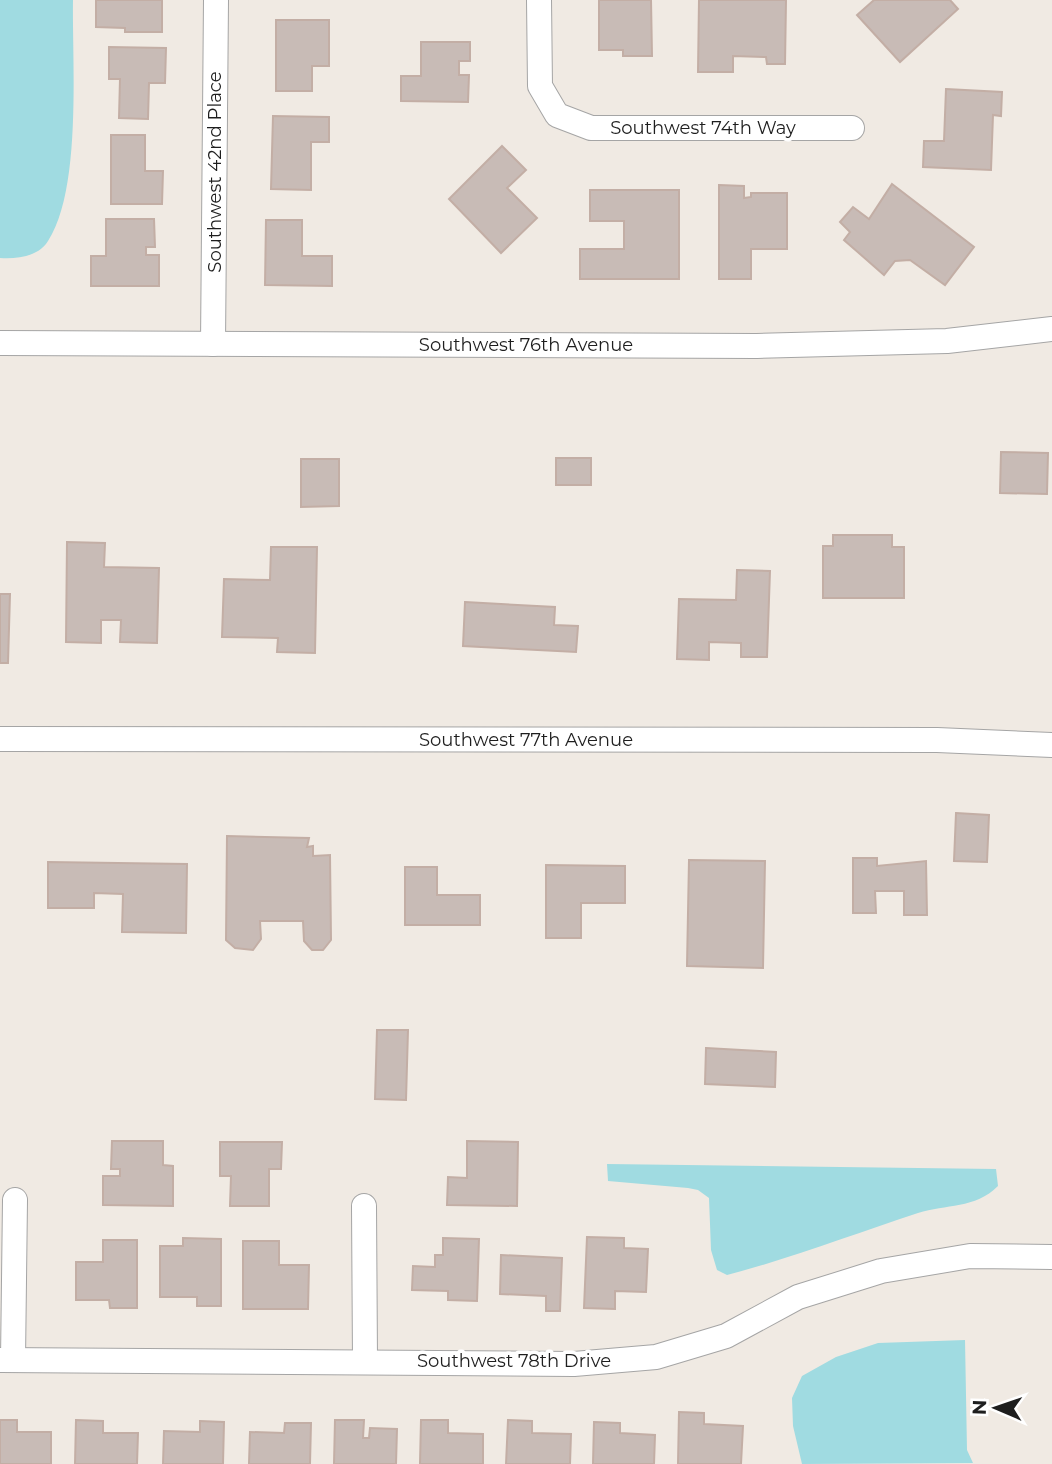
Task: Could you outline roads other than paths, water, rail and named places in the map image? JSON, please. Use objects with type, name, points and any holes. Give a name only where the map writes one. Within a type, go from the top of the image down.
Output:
[{"type":"street","name":"Southwest 42nd Place","points":[[213,344],[216,0]]},
{"type":"street","name":"Southwest 74th Way","points":[[540,0],[540,86],[557,115],[591,128],[852,128]]},
{"type":"street","name":"Southwest 76th Avenue","points":[[0,343],[757,346],[947,341],[1052,329]]},
{"type":"street","name":"Southwest 77th Avenue","points":[[0,739],[924,740],[1052,745]]},
{"type":"street","points":[[6,1360],[15,1200]]},
{"type":"street","points":[[364,1206],[365,1360]]},
{"type":"street","name":"Southwest 78th Drive","points":[[6,1360],[365,1360],[574,1364],[656,1357],[726,1336],[798,1297],[881,1271],[970,1256],[1052,1257]]},
{"type":"water","points":[[0,0],[73,0],[73,124],[66,190],[59,218],[48,241],[33,254],[13,258],[0,258]]},
{"type":"water","points":[[607,1164],[996,1169],[998,1186],[980,1199],[918,1213],[727,1275],[717,1270],[711,1250],[709,1198],[698,1190],[688,1188],[608,1181]]},
{"type":"water","points":[[965,1340],[967,1450],[973,1463],[802,1464],[793,1426],[792,1398],[802,1376],[836,1357],[878,1343]]}]
